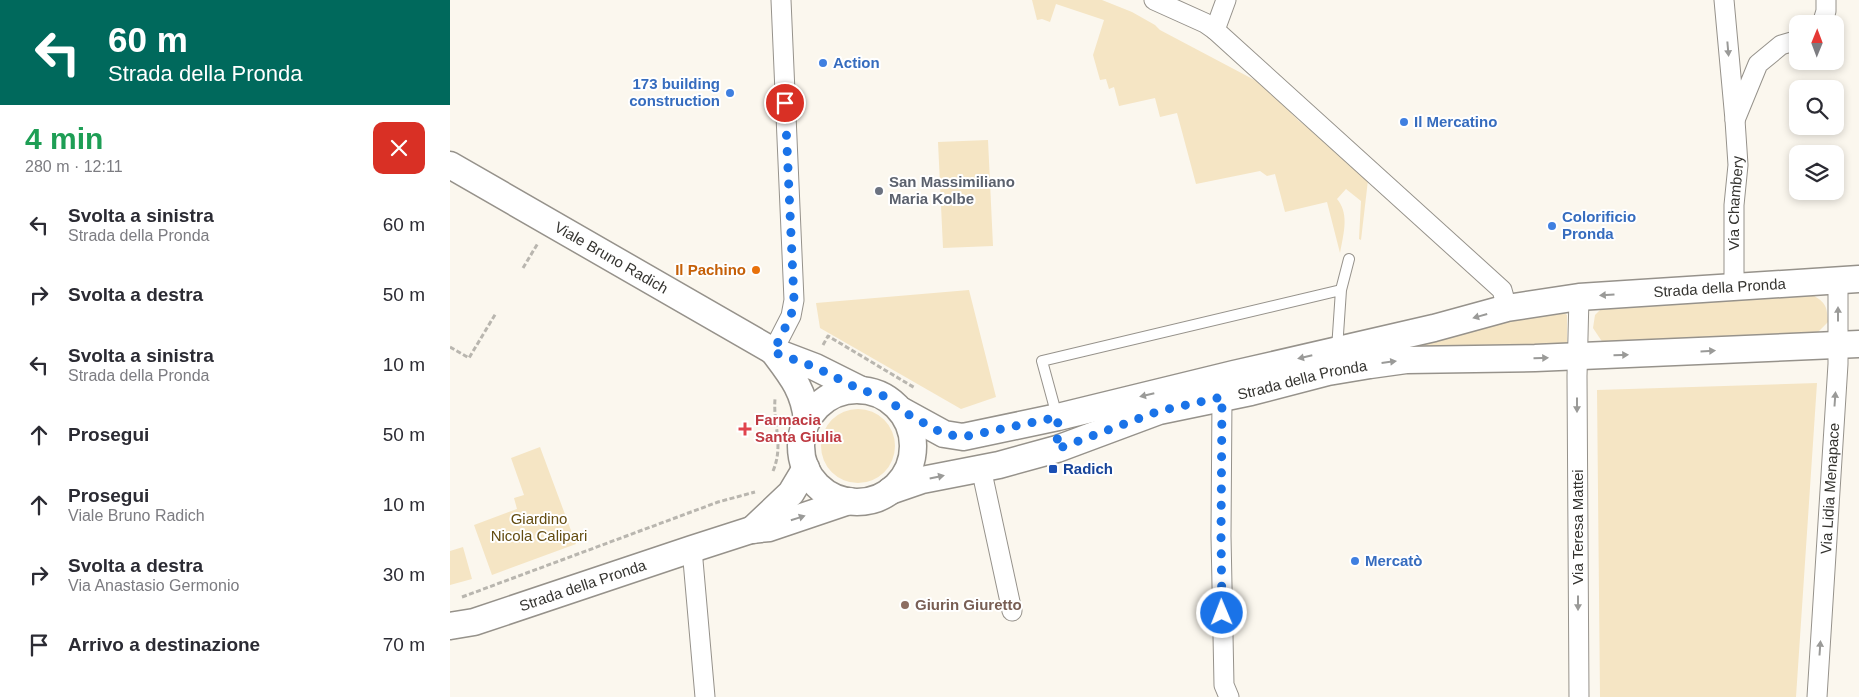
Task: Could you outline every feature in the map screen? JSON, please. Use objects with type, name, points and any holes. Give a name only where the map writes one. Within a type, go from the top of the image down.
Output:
[{"type":"street","points":[[773,352],[791,316],[794,300],[781,0]]},
{"type":"street","points":[[1154,0],[1205,22],[1215,30],[1502,290],[1507,308]]},
{"type":"street","points":[[1215,30],[1226,0]]},
{"type":"street","points":[[1724,0],[1735,120]]},
{"type":"street","points":[[1825,15],[1826,0]]},
{"type":"street","points":[[1735,120],[1758,64],[1781,45],[1789,43]]},
{"type":"street","name":"Via Chambery","points":[[1734,287],[1734,205],[1738,165],[1735,120]]},
{"type":"street","name":"Viale Bruno Radich","points":[[450,165],[773,352],[802,373],[861,390]]},
{"type":"street","name":"Strada della Pronda","points":[[902,411],[944,434],[963,437],[1058,417],[1443,326],[1507,308],[1579,297],[1848,280]]},
{"type":"street","name":"Via Lidia Menapace","points":[[1817,697],[1849,345],[1848,280]]},
{"type":"street","points":[[1578,356],[1579,297]]},
{"type":"street","name":"Strada della Pronda","points":[[890,491],[922,480],[981,468],[1057,449],[1159,411],[1251,392],[1328,372],[1397,361],[1849,345]]},
{"type":"street","name":"Via Teresa Mattei","points":[[1578,356],[1579,697]]},
{"type":"street","points":[[802,373],[802,394],[808,420]]},
{"type":"street","points":[[861,390],[884,396],[902,411],[910,427],[914,445],[911,462],[903,478],[890,491],[871,500],[849,501],[835,497],[823,490],[813,480],[806,468],[802,452],[802,435],[808,420],[821,403],[840,392],[861,390]]},
{"type":"street","points":[[1222,397],[1221,536],[1224,685],[1229,697]]},
{"type":"street","points":[[1057,449],[1058,417]]},
{"type":"street","name":"Strada della Pronda","points":[[751,530],[791,493],[806,468]]},
{"type":"street","points":[[981,468],[1012,611]]},
{"type":"street","name":"Strada della Pronda","points":[[450,642],[462,624],[751,530],[769,528],[849,501]]},
{"type":"street","points":[[692,549],[705,697]]},
{"type":"lane","name":"Strada della Pronda","points":[[1336,350],[1341,290],[1349,258]]},
{"type":"lane","points":[[1058,417],[1052,404],[1042,362],[1341,290]]},
{"type":"path","points":[[450,347],[470,358],[496,313]]},
{"type":"path","points":[[772,476],[779,449],[775,407],[776,389],[802,373],[828,336],[918,390]]},
{"type":"path","points":[[459,598],[718,502],[757,491]]},
{"type":"green space","points":[[1032,0],[1102,0],[1132,12],[1155,25],[1160,30],[1264,85],[1299,121],[1328,139],[1368,180],[1361,240],[1359,239],[1361,201],[1346,189],[1337,199],[1341,205],[1344,218],[1344,232],[1340,253],[1327,202],[1285,212],[1275,174],[1267,176],[1260,171],[1196,184],[1177,113],[1160,117],[1155,98],[1119,106],[1114,87],[1109,89],[1106,79],[1100,80],[1093,55],[1104,20],[1056,4],[1050,22],[1042,19],[1037,20]]},
{"type":"green space","points":[[988,140],[993,246],[943,248],[938,142]]},
{"type":"green space","points":[[969,290],[996,397],[961,409],[820,328],[816,303]]},
{"type":"green space","points":[[1809,293],[1822,301],[1827,311],[1828,322],[1816,334],[1603,343],[1593,328],[1595,315],[1603,307]]},
{"type":"green space","points":[[1563,312],[1567,315],[1567,342],[1565,344],[1376,348],[1513,316]]},
{"type":"green space","points":[[1817,383],[1796,697],[1600,697],[1597,390]]},
{"type":"green space","points":[[858,409],[872,412],[884,420],[892,432],[895,446],[892,460],[884,472],[872,480],[858,483],[844,480],[832,472],[824,460],[821,446],[824,432],[832,420],[844,412]]},
{"type":"green space","name":"Giardino Nicola Calipari","points":[[540,447],[576,544],[492,575],[474,525],[517,509],[514,498],[524,495],[511,458]]},
{"type":"green space","points":[[463,547],[472,579],[450,585],[450,551]]},
{"type":"place","name":"Action","points":[[823,63]]},
{"type":"place","name":"173 building construction","points":[[730,93]]},
{"type":"place","name":"Il Mercatino","points":[[1404,122]]},
{"type":"place","name":"San Massimiliano Maria Kolbe","points":[[879,191]]},
{"type":"place","name":"Colorificio Pronda","points":[[1552,226]]},
{"type":"place","name":"Il Pachino","points":[[756,270]]},
{"type":"place","name":"Farmacia Santa Giulia","points":[[745,429]]},
{"type":"place","name":"Radich","points":[[1053,469]]},
{"type":"place","name":"Mercatò","points":[[1355,561]]},
{"type":"place","name":"Giurin Giuretto","points":[[905,605]]},
{"type":"route","points":[[785,103],[794,300],[791,316],[773,352],[815,367],[861,390],[884,396],[902,411],[944,434],[963,437],[1058,417],[1057,449],[1159,411],[1222,397],[1222,613]]}]
